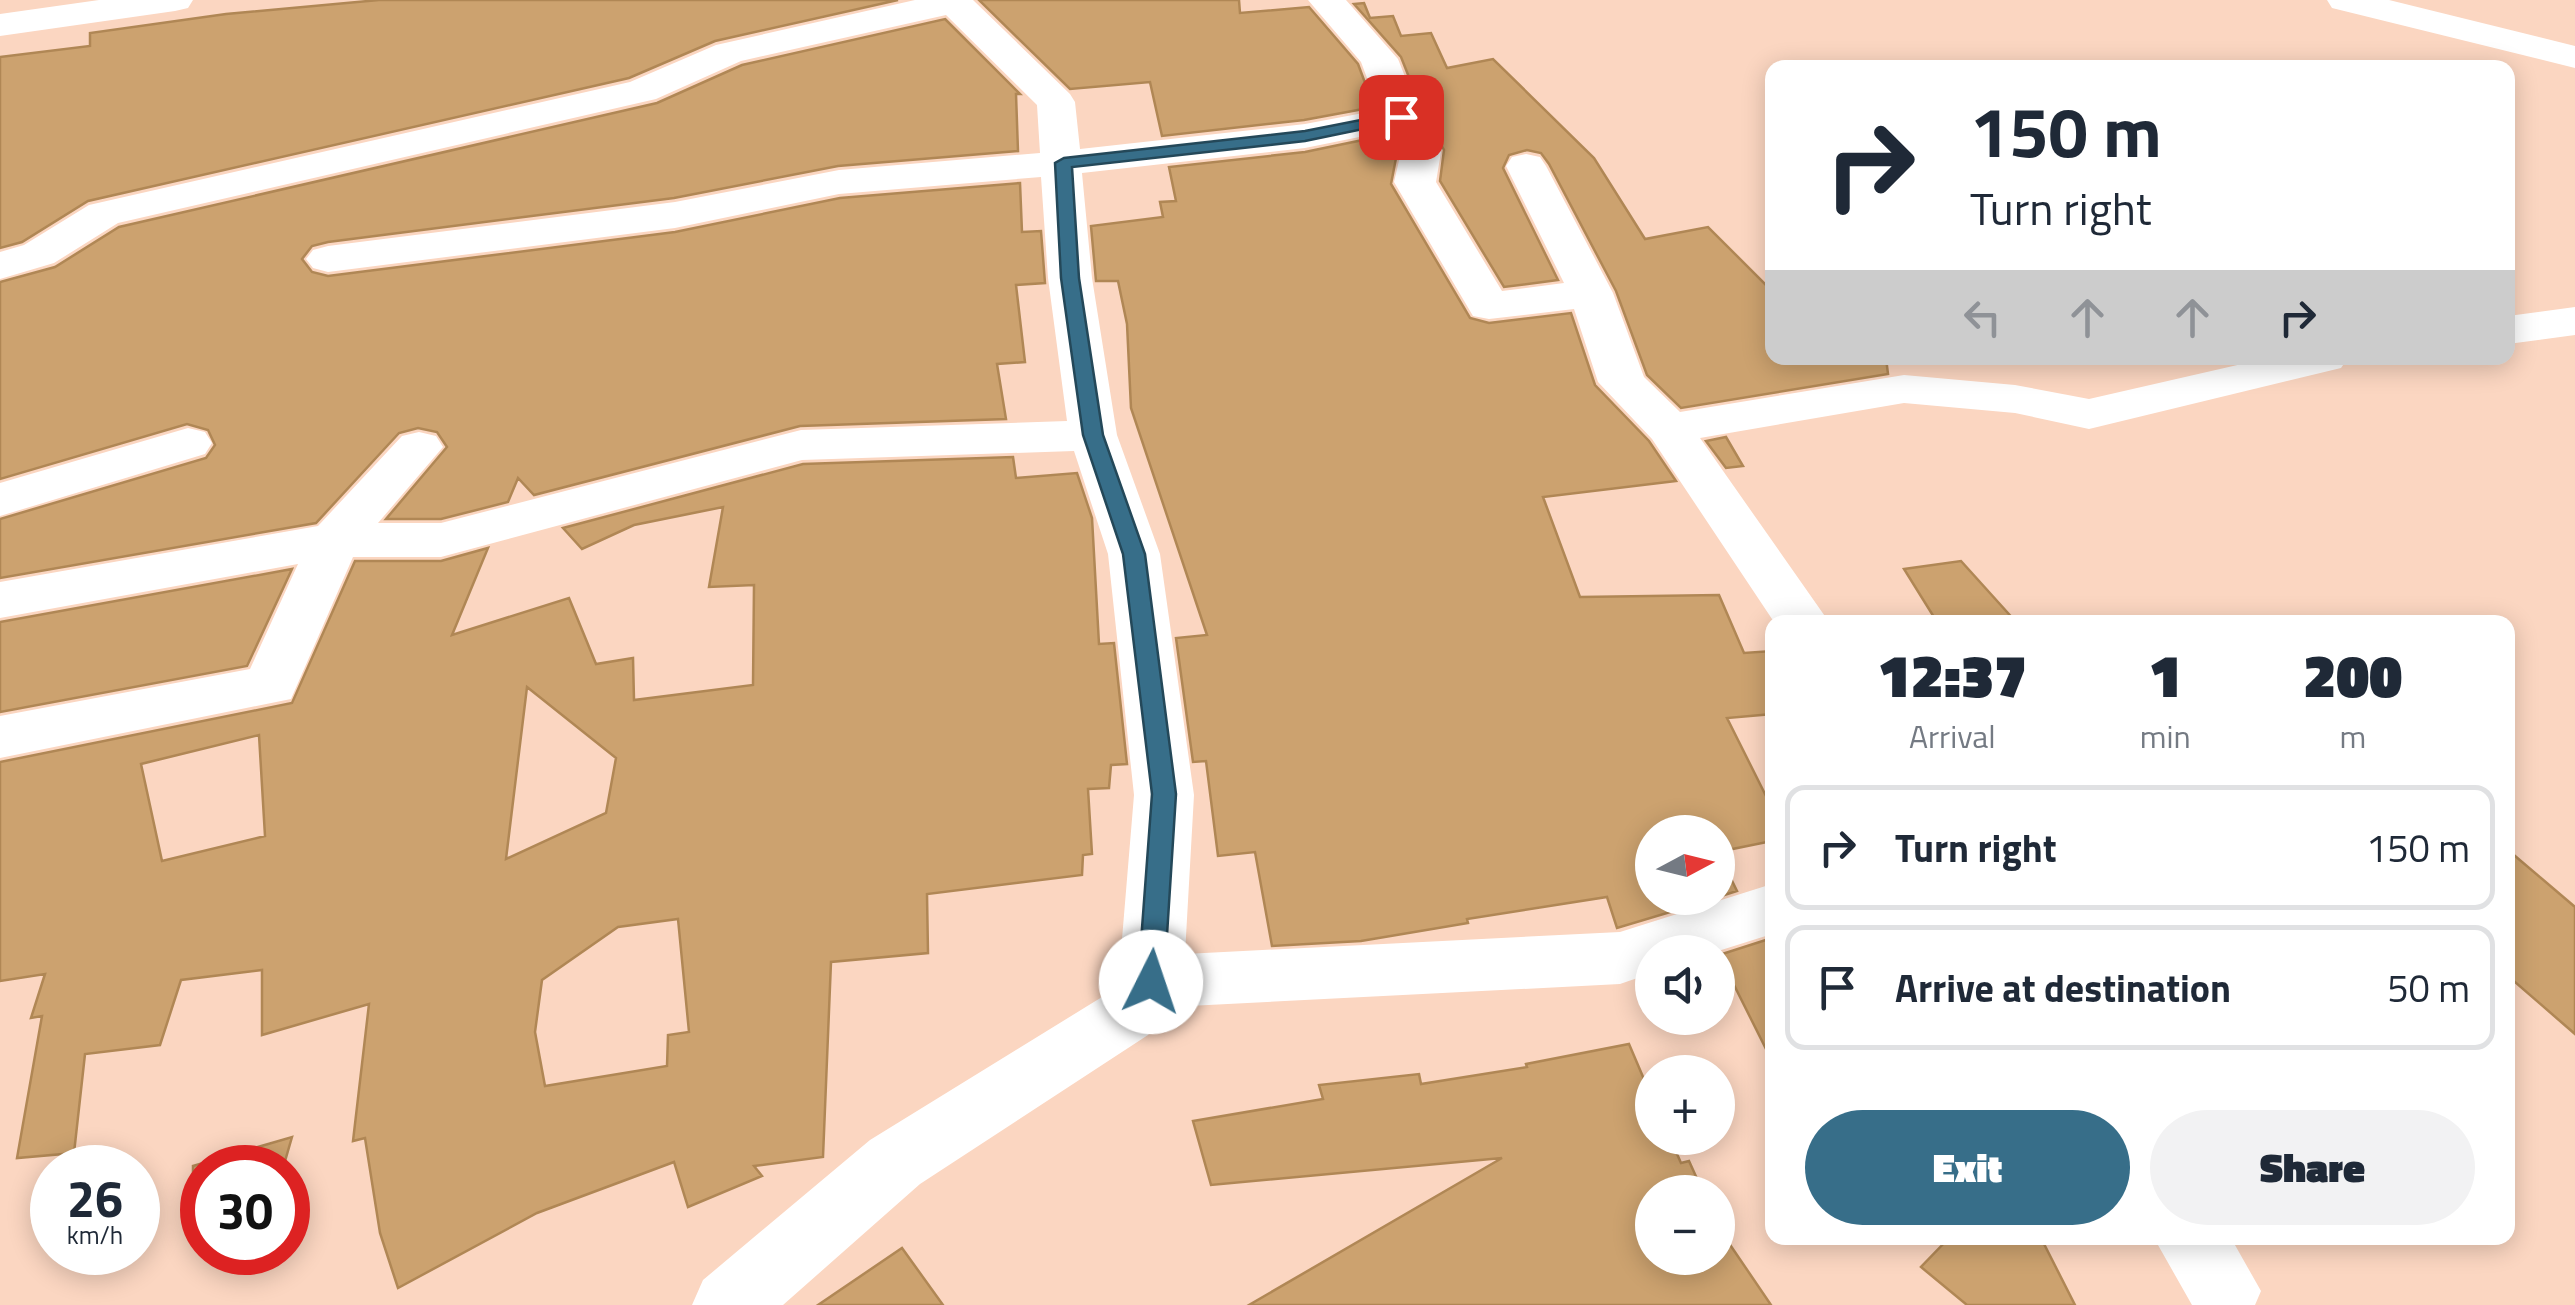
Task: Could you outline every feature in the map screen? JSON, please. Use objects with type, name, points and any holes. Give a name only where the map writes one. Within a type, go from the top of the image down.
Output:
[{"type":"street","points":[[0,25],[175,0]]},
{"type":"street","points":[[1326,0],[1379,59],[1401,117],[1422,152],[1414,182],[1489,306],[1591,293]]},
{"type":"street","points":[[2344,0],[2575,57]]},
{"type":"street","points":[[0,266],[39,254],[104,214],[642,91],[729,53],[953,1],[1056,102],[1064,163],[1070,278],[1093,435],[1134,554],[1164,794],[1151,982],[1125,1016],[895,1162],[728,1305]]},
{"type":"street","points":[[328,259],[675,215],[839,182],[1064,163],[1305,136],[1401,117]]},
{"type":"street","points":[[1526,166],[1591,293],[1622,382],[1669,429],[1797,615]]},
{"type":"street","points":[[2515,329],[2575,321]]},
{"type":"street","points":[[1669,429],[1904,389],[2014,399],[2089,414],[2296,365]]},
{"type":"street","points":[[0,600],[334,540],[441,540],[801,445],[1093,435]]},
{"type":"street","points":[[0,500],[188,443]]},
{"type":"street","points":[[0,738],[271,685],[334,540],[419,447]]},
{"type":"street","points":[[1151,982],[1620,958],[1765,911]]},
{"type":"building","points":[[379,0],[898,0],[715,41],[629,78],[88,201],[22,242],[0,248],[0,57],[90,46],[90,33],[226,14]]},
{"type":"building","points":[[979,0],[1239,0],[1240,13],[1309,7],[1358,64],[1374,107],[1304,120],[1162,136],[1150,82],[1070,89]]},
{"type":"building","points":[[1364,3],[1370,18],[1393,16],[1401,36],[1431,33],[1447,68],[1493,59],[1594,158],[1645,239],[1708,227],[1765,284],[1765,365],[1887,365],[1888,374],[1681,408],[1647,375],[1616,291],[1549,164],[1541,153],[1527,150],[1509,155],[1503,168],[1558,280],[1504,287],[1440,181],[1444,150],[1424,115],[1401,57],[1354,4]]},
{"type":"building","points":[[945,19],[1020,94],[1016,94],[1018,151],[838,166],[674,198],[328,242],[312,246],[302,259],[312,272],[328,276],[675,232],[840,198],[1020,183],[1022,232],[1041,231],[1045,283],[1016,285],[1025,362],[997,364],[1006,419],[800,426],[534,495],[518,478],[508,502],[441,519],[386,519],[447,447],[437,432],[418,428],[399,433],[316,523],[0,578],[0,519],[206,458],[215,445],[208,430],[187,424],[0,479],[0,282],[55,267],[119,227],[657,103],[742,65]]},
{"type":"building","points":[[1387,135],[1397,153],[1391,184],[1470,318],[1489,323],[1571,313],[1595,385],[1649,441],[1676,481],[1543,497],[1580,597],[1719,595],[1744,653],[1765,652],[1765,715],[1727,718],[1765,794],[1765,842],[1735,849],[1735,815],[1635,815],[1635,915],[1660,915],[1617,928],[1607,897],[1361,941],[1272,946],[1255,852],[1218,856],[1206,761],[1193,762],[1176,638],[1207,635],[1131,408],[1127,324],[1118,281],[1096,281],[1091,226],[1163,217],[1160,202],[1176,201],[1169,167],[1305,152]]},
{"type":"building","points":[[1726,437],[1743,466],[1726,468],[1706,441]]},
{"type":"building","points":[[1013,457],[1016,478],[1077,473],[1092,518],[1099,644],[1114,643],[1127,764],[1111,765],[1109,788],[1088,789],[1092,854],[1083,855],[1082,875],[927,894],[928,953],[831,962],[823,1157],[754,1166],[762,1176],[688,1207],[674,1162],[537,1213],[398,1288],[380,1233],[365,1138],[353,1141],[369,1004],[262,1035],[262,970],[181,980],[160,1045],[85,1054],[75,1145],[30,1145],[30,1157],[17,1158],[42,1016],[31,1018],[45,974],[0,981],[0,762],[292,703],[355,561],[441,561],[488,548],[452,635],[569,598],[596,664],[633,658],[634,700],[753,685],[754,585],[709,587],[723,507],[634,525],[582,549],[563,528],[803,464]],"holes":[[[527,687],[616,758],[606,813],[506,859]],[[259,735],[265,836],[162,861],[141,764]],[[678,919],[689,1032],[668,1035],[667,1066],[545,1086],[535,1032],[542,980],[618,927]]]},
{"type":"building","points":[[1961,561],[2010,615],[1933,615],[1904,569]]},
{"type":"building","points":[[292,569],[247,666],[0,712],[0,622]]},
{"type":"building","points":[[2515,856],[2575,907],[2575,1034],[2515,982]]},
{"type":"building","points":[[1765,940],[1765,1047],[1735,987],[1735,950]]},
{"type":"building","points":[[1629,1044],[1635,1058],[1635,1155],[1677,1155],[1681,1163],[1689,1161],[1695,1175],[1635,1175],[1635,1275],[1735,1275],[1735,1252],[1771,1305],[1249,1305],[1502,1158],[1211,1185],[1193,1121],[1323,1099],[1319,1085],[1419,1074],[1421,1084],[1527,1067],[1526,1064]]},
{"type":"building","points":[[292,1137],[290,1145],[265,1145]]},
{"type":"building","points":[[1942,1245],[2045,1245],[2075,1305],[1967,1305],[1921,1267]]},
{"type":"building","points":[[902,1248],[943,1305],[818,1305]]},
{"type":"route","points":[[1151,982],[1164,794],[1134,554],[1093,435],[1070,278],[1064,163],[1305,136],[1401,117]]}]
